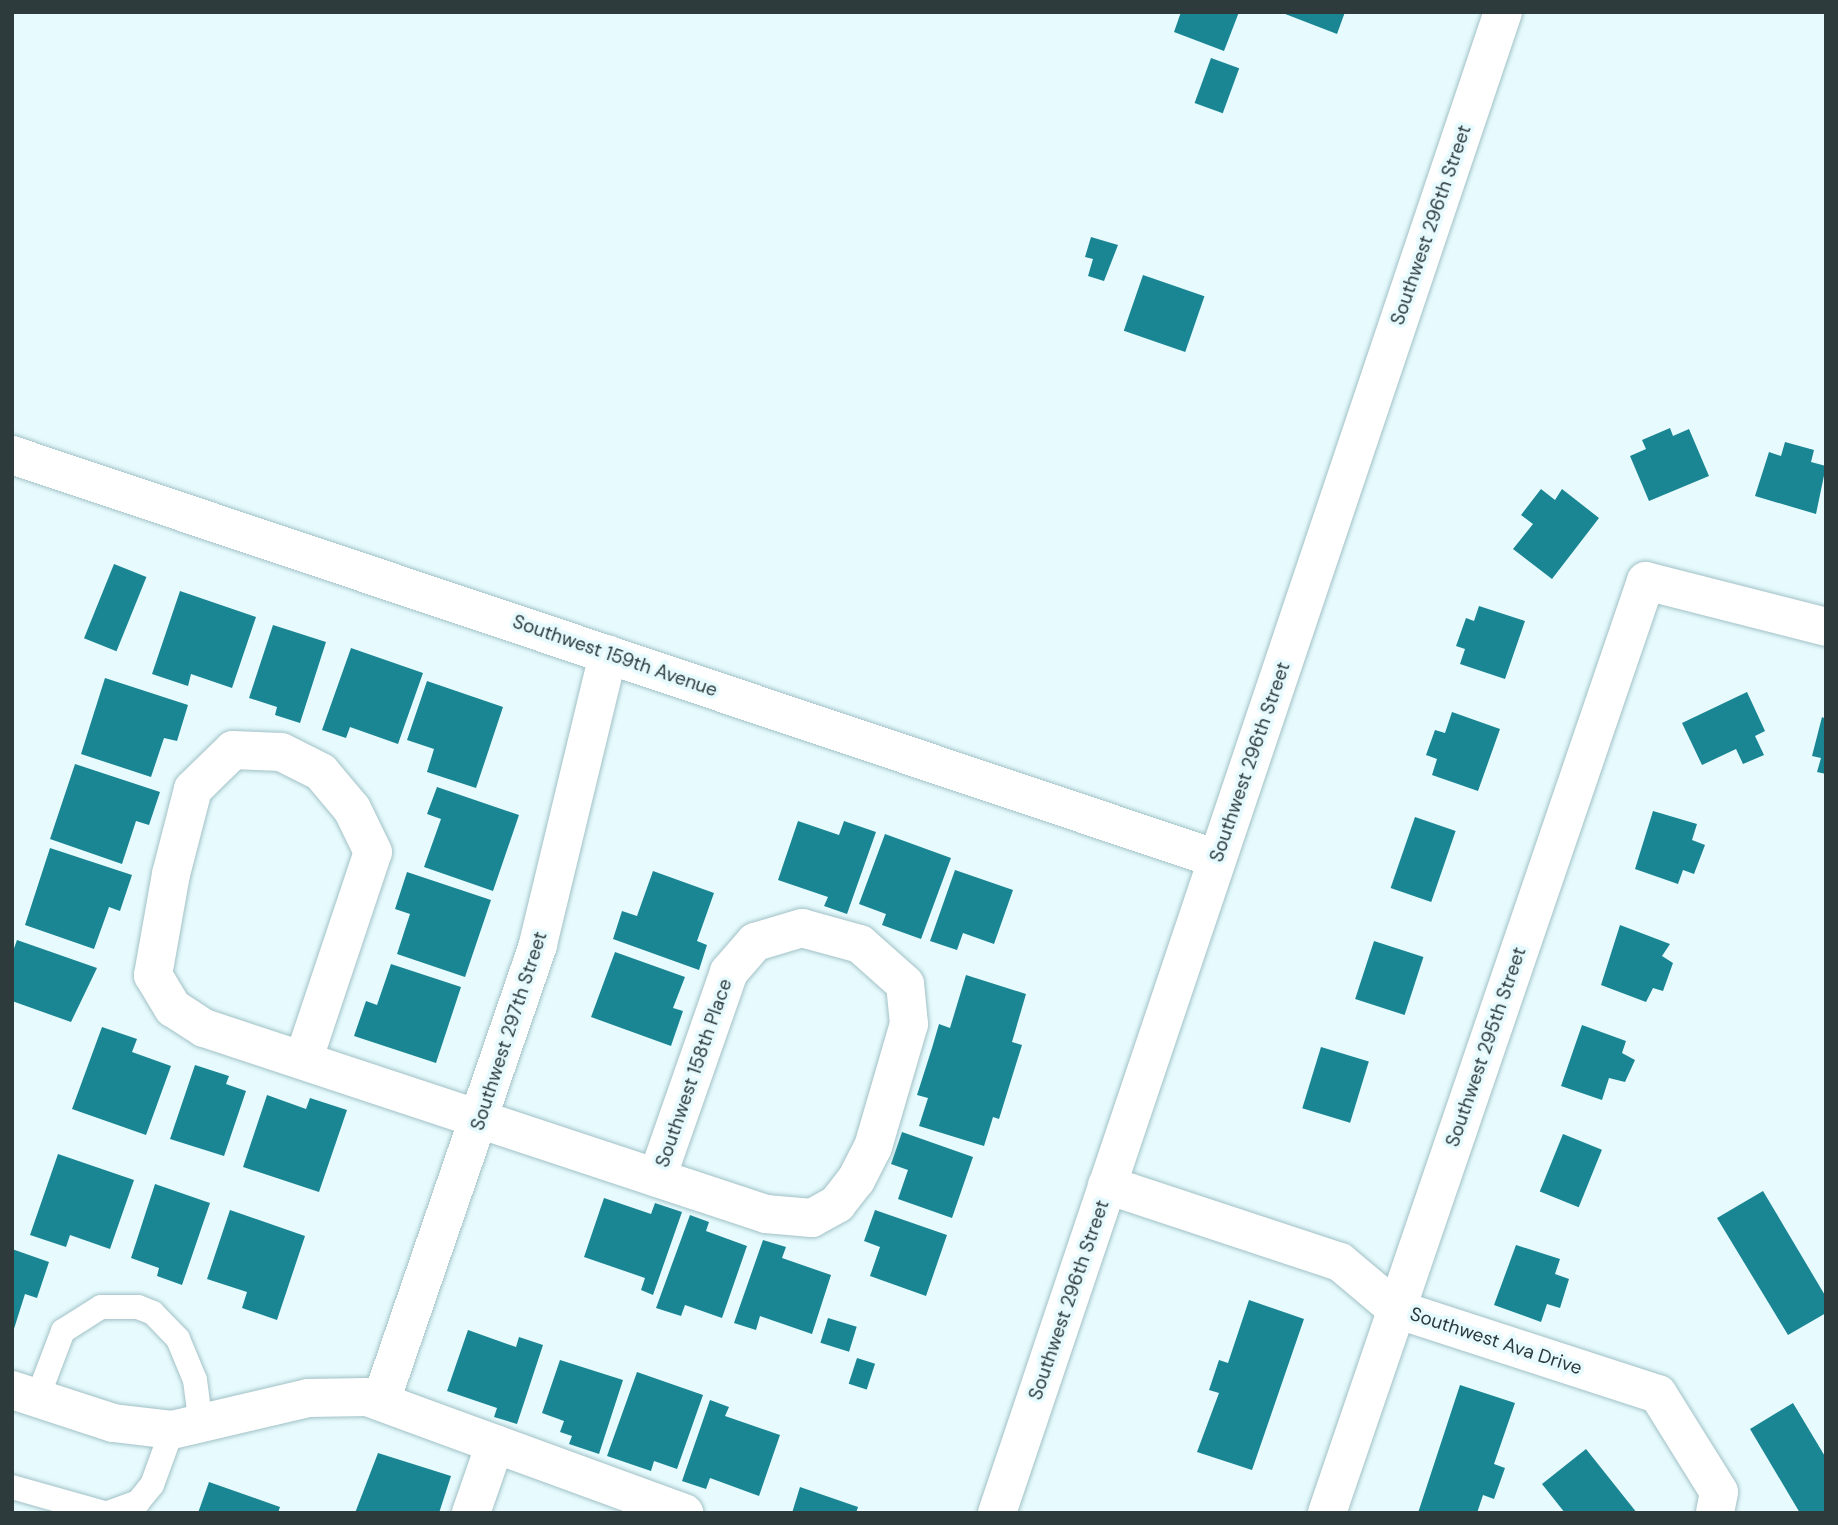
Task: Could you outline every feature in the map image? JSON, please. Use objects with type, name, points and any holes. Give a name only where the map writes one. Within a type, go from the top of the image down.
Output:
[{"type":"street","name":"Southwest 296th Street","points":[[997,1513],[1503,12]]},
{"type":"street","name":"Southwest 159th Avenue","points":[[12,455],[1217,859]]},
{"type":"street","name":"Southwest 295th Street","points":[[1327,1513],[1646,581],[1826,627]]},
{"type":"street","name":"Southwest 297th Street","points":[[381,1401],[481,1119],[538,944],[608,654]]},
{"type":"street","name":"Southwest 158th Place","points":[[304,1058],[373,852],[352,809],[321,772],[281,752],[233,750],[193,789],[171,874],[153,975],[173,1008],[204,1028],[304,1058],[481,1119],[657,1178],[766,1214],[812,1218],[836,1204],[856,1180],[873,1147],[909,1024],[905,984],[860,944],[802,928],[755,942],[729,972],[657,1178]]},
{"type":"street","name":"Southwest Ava Drive","points":[[1108,1185],[1340,1262],[1396,1309],[1658,1394],[1719,1492],[1715,1513]]},
{"type":"street","points":[[25,1394],[113,1423],[187,1428],[308,1398],[338,1395],[381,1401],[684,1513]]},
{"type":"street","points":[[471,1513],[495,1444]]},
{"type":"lane","points":[[12,1488],[106,1513],[138,1502],[152,1485],[187,1428],[195,1380],[178,1339],[153,1313],[138,1307],[101,1307],[63,1331],[25,1394]]},
{"type":"building","points":[[1181,12],[1239,12],[1224,51],[1174,32]]},
{"type":"building","points":[[1280,12],[1345,12],[1337,34]]},
{"type":"building","points":[[1211,58],[1239,68],[1223,113],[1195,103]]},
{"type":"building","points":[[1091,237],[1118,245],[1104,281],[1088,276],[1093,259],[1085,257]]},
{"type":"building","points":[[1143,275],[1204,296],[1185,352],[1124,331]]},
{"type":"building","points":[[1670,428],[1673,436],[1689,429],[1709,476],[1649,501],[1630,456],[1646,449],[1642,440]]},
{"type":"building","points":[[1785,442],[1814,450],[1811,462],[1826,466],[1816,514],[1755,496],[1769,452],[1781,456]]},
{"type":"building","points":[[1541,489],[1555,500],[1562,489],[1599,518],[1552,579],[1513,549],[1533,524],[1521,515]]},
{"type":"building","points":[[114,564],[146,577],[116,651],[84,638]]},
{"type":"building","points":[[180,591],[256,617],[232,688],[191,674],[188,686],[152,674]]},
{"type":"building","points":[[1479,606],[1525,621],[1505,679],[1460,664],[1465,649],[1456,646],[1466,618],[1474,621]]},
{"type":"building","points":[[273,625],[326,642],[300,723],[275,715],[277,707],[249,698]]},
{"type":"building","points":[[351,648],[423,673],[398,744],[350,727],[346,738],[322,730]]},
{"type":"building","points":[[105,678],[188,705],[177,741],[164,738],[151,777],[81,754]]},
{"type":"building","points":[[427,681],[503,707],[476,788],[427,772],[434,749],[407,740]]},
{"type":"building","points":[[1747,692],[1765,731],[1755,736],[1764,755],[1743,764],[1736,749],[1702,765],[1682,723]]},
{"type":"building","points":[[1452,712],[1500,729],[1478,791],[1432,775],[1437,759],[1426,755],[1435,730],[1445,733]]},
{"type":"building","points":[[1822,717],[1826,719],[1826,774],[1817,772],[1821,758],[1812,756]]},
{"type":"building","points":[[75,764],[160,792],[149,825],[136,821],[122,864],[50,839]]},
{"type":"building","points":[[437,787],[519,815],[493,891],[424,867],[441,819],[427,814]]},
{"type":"building","points":[[1653,811],[1697,824],[1692,840],[1705,845],[1694,874],[1683,870],[1678,884],[1635,869]]},
{"type":"building","points":[[1415,817],[1456,831],[1431,902],[1391,888]]},
{"type":"building","points":[[798,821],[839,835],[844,821],[876,832],[847,914],[824,906],[828,897],[778,880]]},
{"type":"building","points":[[885,834],[951,858],[921,939],[882,925],[886,914],[859,904]]},
{"type":"building","points":[[50,848],[132,875],[120,911],[109,907],[94,949],[25,925]]},
{"type":"building","points":[[955,870],[1013,890],[994,944],[963,933],[957,950],[930,941]]},
{"type":"building","points":[[653,871],[714,893],[697,941],[707,945],[699,970],[613,939],[622,911],[637,916]]},
{"type":"building","points":[[407,872],[491,900],[465,977],[397,954],[410,914],[395,909]]},
{"type":"building","points":[[1620,925],[1670,944],[1662,956],[1673,963],[1663,991],[1653,988],[1646,1002],[1601,985]]},
{"type":"building","points":[[17,940],[97,968],[71,1022],[12,1001],[12,954]]},
{"type":"building","points":[[1374,941],[1423,957],[1405,1015],[1355,999]]},
{"type":"building","points":[[615,952],[685,977],[673,1008],[683,1011],[671,1046],[591,1017]]},
{"type":"building","points":[[391,964],[461,987],[436,1063],[354,1036],[366,1001],[377,1005]]},
{"type":"building","points":[[966,975],[1026,994],[1012,1042],[1022,1045],[999,1119],[993,1117],[984,1146],[919,1126],[928,1098],[917,1095],[939,1024],[950,1028]]},
{"type":"building","points":[[1582,1025],[1626,1041],[1622,1053],[1635,1060],[1625,1082],[1609,1078],[1602,1100],[1561,1086]]},
{"type":"building","points":[[102,1027],[137,1039],[132,1052],[171,1066],[146,1135],[72,1109]]},
{"type":"building","points":[[1321,1047],[1369,1062],[1350,1123],[1302,1108]]},
{"type":"building","points":[[195,1065],[229,1076],[226,1084],[246,1091],[224,1156],[170,1139]]},
{"type":"building","points":[[267,1095],[306,1109],[310,1098],[347,1110],[319,1192],[243,1167]]},
{"type":"building","points":[[902,1132],[973,1157],[952,1218],[898,1199],[908,1170],[891,1164]]},
{"type":"building","points":[[1563,1134],[1602,1150],[1579,1207],[1540,1191]]},
{"type":"building","points":[[58,1154],[134,1180],[110,1249],[70,1235],[66,1247],[30,1235]]},
{"type":"building","points":[[155,1184],[210,1203],[182,1285],[157,1276],[159,1268],[131,1258]]},
{"type":"building","points":[[1763,1191],[1826,1297],[1826,1313],[1788,1335],[1717,1218]]},
{"type":"building","points":[[604,1198],[651,1214],[655,1203],[682,1212],[653,1295],[641,1290],[645,1278],[584,1257]]},
{"type":"building","points":[[230,1210],[305,1236],[277,1320],[242,1308],[247,1292],[207,1279]]},
{"type":"building","points":[[875,1210],[947,1235],[926,1296],[870,1276],[880,1247],[864,1241]]},
{"type":"building","points":[[690,1215],[709,1222],[706,1231],[747,1246],[722,1318],[685,1305],[681,1316],[656,1308]]},
{"type":"building","points":[[763,1240],[786,1247],[782,1258],[831,1275],[812,1334],[760,1316],[756,1330],[734,1323]]},
{"type":"building","points":[[1516,1245],[1560,1259],[1555,1274],[1569,1279],[1560,1308],[1547,1304],[1541,1322],[1494,1305]]},
{"type":"building","points":[[12,1249],[49,1262],[37,1298],[25,1294],[13,1332]]},
{"type":"building","points":[[1249,1300],[1304,1319],[1252,1470],[1197,1452],[1219,1393],[1209,1390],[1219,1360],[1228,1363]]},
{"type":"building","points":[[828,1318],[857,1327],[849,1352],[820,1343]]},
{"type":"building","points":[[468,1330],[516,1347],[519,1337],[543,1345],[517,1424],[494,1417],[497,1408],[447,1391]]},
{"type":"building","points":[[857,1358],[875,1364],[867,1390],[849,1384]]},
{"type":"building","points":[[560,1360],[623,1380],[599,1454],[569,1444],[572,1436],[560,1432],[564,1421],[542,1413]]},
{"type":"building","points":[[637,1372],[703,1395],[677,1469],[654,1461],[651,1471],[607,1456]]},
{"type":"building","points":[[1460,1385],[1515,1403],[1494,1464],[1505,1468],[1494,1499],[1483,1495],[1477,1513],[1418,1513]]},
{"type":"building","points":[[710,1400],[729,1407],[725,1416],[780,1435],[759,1496],[710,1478],[706,1489],[682,1481]]},
{"type":"building","points":[[1793,1403],[1826,1458],[1826,1513],[1800,1513],[1750,1429]]},
{"type":"building","points":[[1586,1449],[1637,1513],[1565,1513],[1542,1484]]},
{"type":"building","points":[[378,1453],[451,1476],[439,1513],[355,1513]]},
{"type":"building","points":[[209,1482],[280,1507],[278,1513],[198,1513]]},
{"type":"building","points":[[800,1487],[858,1507],[856,1513],[792,1513]]}]
